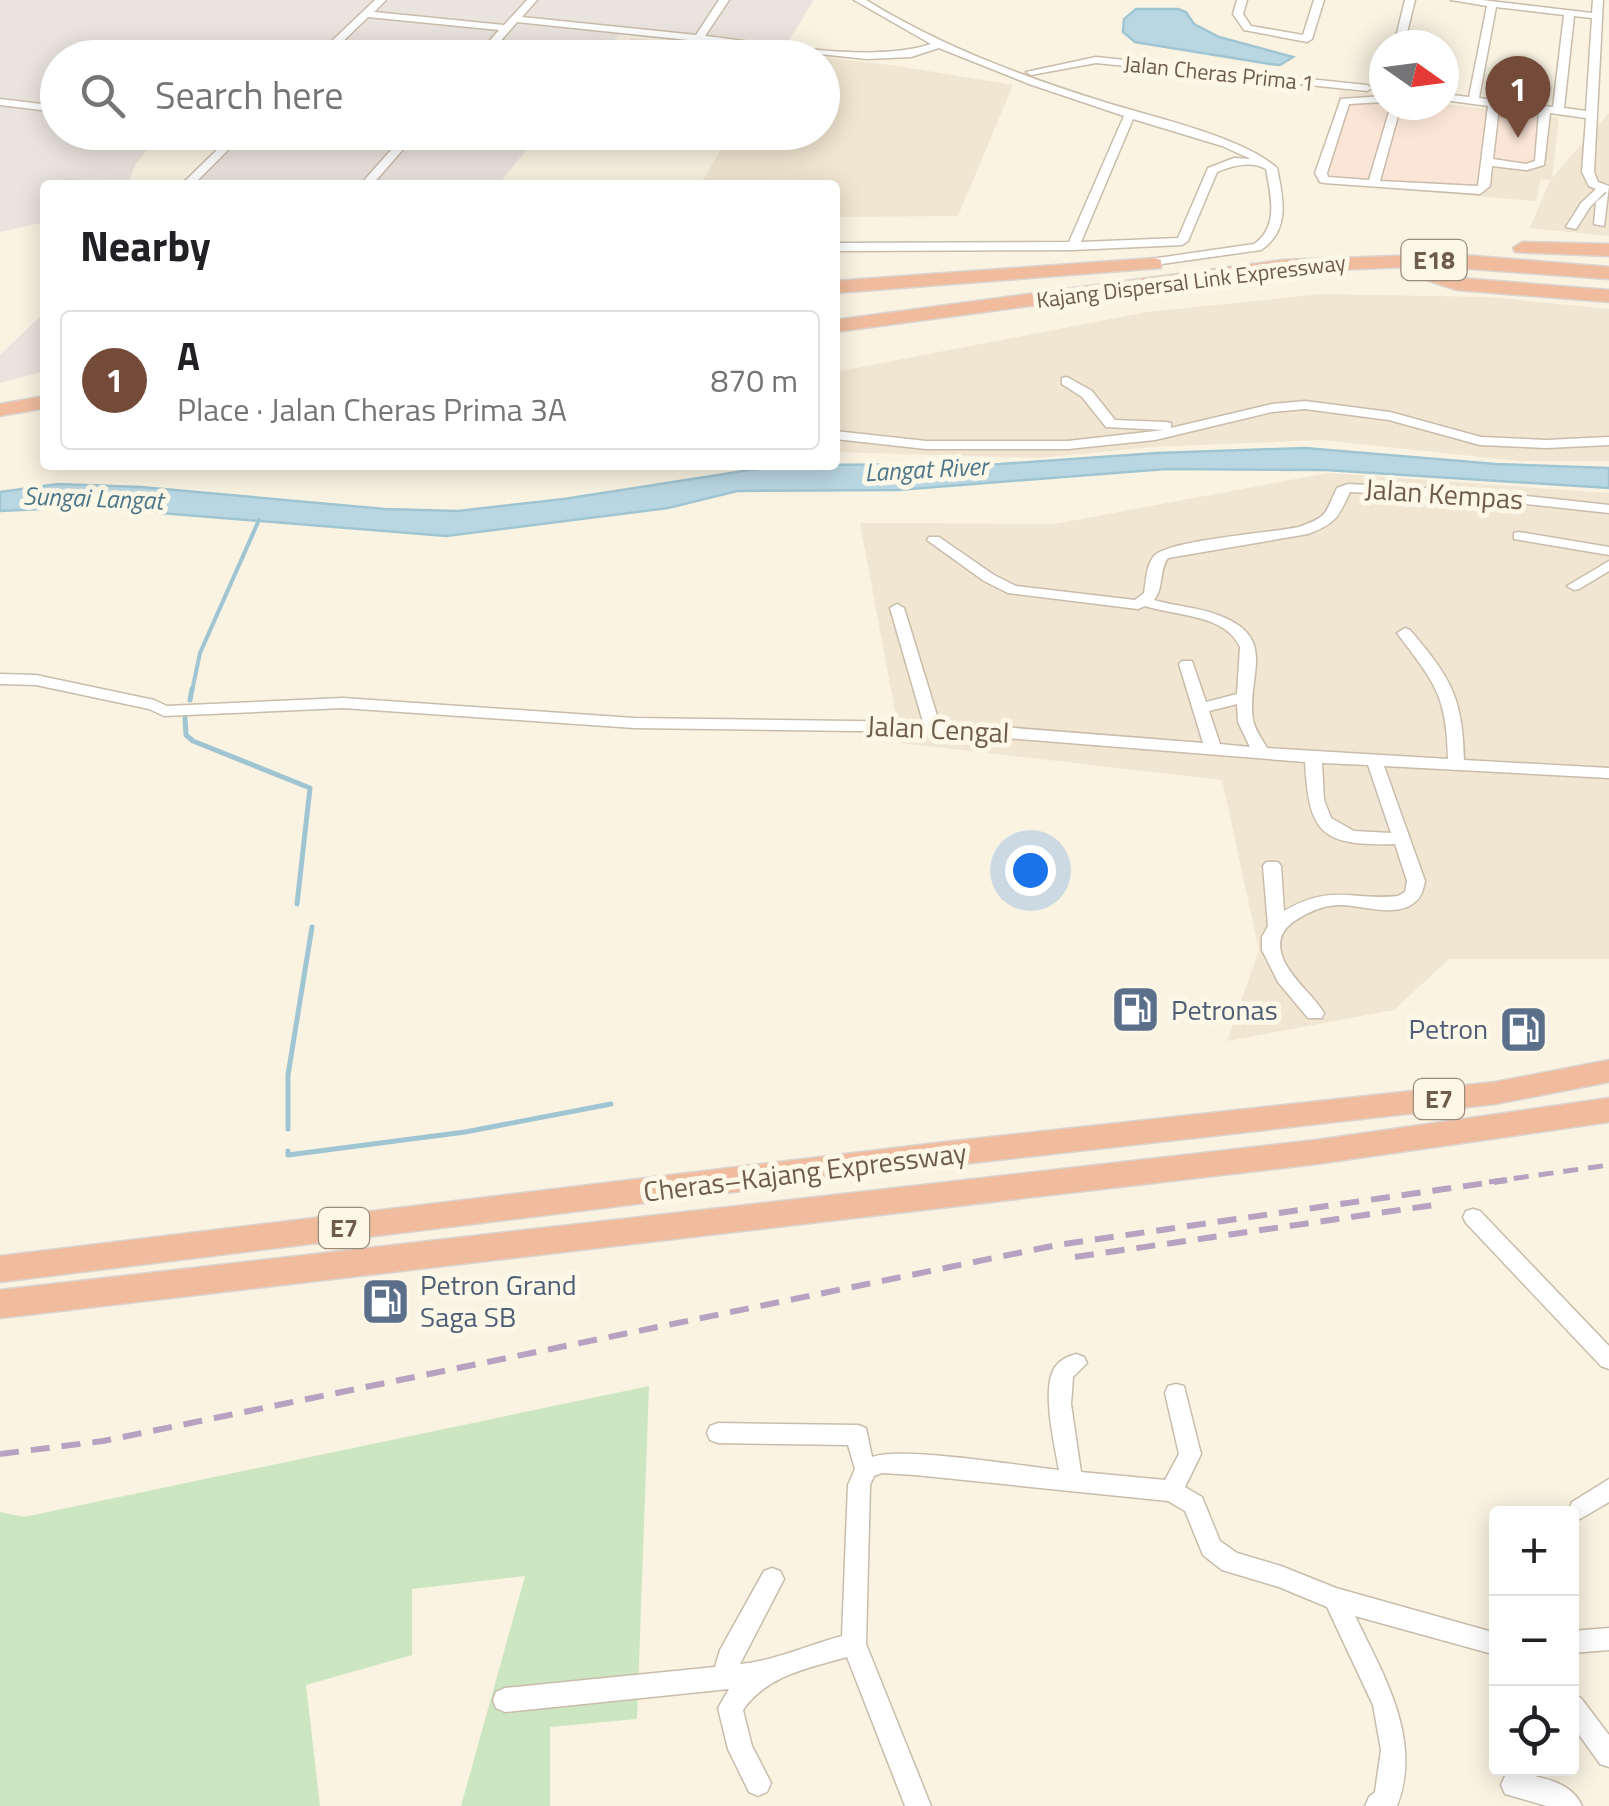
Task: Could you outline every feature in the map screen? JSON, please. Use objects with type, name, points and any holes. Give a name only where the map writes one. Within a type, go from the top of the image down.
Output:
[{"type":"highway","name":"Kajang Dispersal Link Expressway","points":[[840,287],[1313,252],[1450,250],[1609,264]]},
{"type":"highway","points":[[1450,250],[1609,250]]},
{"type":"highway","points":[[1410,261],[1436,278],[1457,284],[1609,296]]},
{"type":"highway","name":"Kajang Dispersal Link Expressway","points":[[840,325],[1271,267],[1502,262],[1609,273]]},
{"type":"highway","points":[[0,399],[40,392]]},
{"type":"highway","points":[[0,410],[40,403]]},
{"type":"highway","name":"Cheras–Kajang Expressway","points":[[0,1270],[926,1156],[1495,1092],[1609,1071]]},
{"type":"highway","name":"Cheras–Kajang Expressway","points":[[0,1304],[1316,1152],[1609,1110]]},
{"type":"street","points":[[339,40],[381,0]]},
{"type":"street","points":[[496,40],[532,0]]},
{"type":"street","points":[[699,38],[724,0]]},
{"type":"street","points":[[860,0],[942,43],[1130,114],[1231,147],[1267,164],[1272,172],[1277,230],[1272,239],[1243,250],[1132,266]]},
{"type":"street","points":[[877,0],[942,43],[1031,72],[1053,74],[1130,108],[1073,246]]},
{"type":"street","points":[[1242,0],[1238,14],[1248,28],[1307,38],[1319,0]]},
{"type":"street","points":[[1403,30],[1410,0]]},
{"type":"street","points":[[1456,0],[1597,16]]},
{"type":"street","points":[[1598,0],[1598,118],[1588,178],[1607,192]]},
{"type":"street","points":[[1472,101],[1492,4]]},
{"type":"street","points":[[1487,162],[1538,165],[1569,13]]},
{"type":"street","points":[[366,14],[718,40]]},
{"type":"street","points":[[840,53],[882,57],[942,43]]},
{"type":"street","name":"Jalan Cheras Prima 1","points":[[1053,74],[1096,60],[1369,88]]},
{"type":"street","points":[[1369,98],[1345,100],[1321,176],[1331,181],[1469,192],[1484,186],[1494,108]]},
{"type":"street","points":[[1459,100],[1494,108]]},
{"type":"street","points":[[0,102],[40,108]]},
{"type":"street","points":[[1459,106],[1598,118]]},
{"type":"street","points":[[1373,184],[1392,120]]},
{"type":"street","points":[[1231,147],[1236,152],[1234,161]]},
{"type":"street","points":[[192,180],[223,150]]},
{"type":"street","points":[[370,180],[397,150]]},
{"type":"street","points":[[840,247],[1073,246],[1182,241],[1208,174],[1234,161],[1267,164]]},
{"type":"street","points":[[1600,224],[1607,192]]},
{"type":"street","points":[[1572,226],[1584,205],[1607,192]]},
{"type":"street","points":[[1067,381],[1098,405],[1111,424],[1181,426]]},
{"type":"street","points":[[840,436],[926,445],[1068,445],[1155,436],[1272,408],[1304,405],[1390,416],[1480,441],[1609,441]]},
{"type":"street","name":"Jalan Kempas","points":[[1147,602],[1157,562],[1164,555],[1280,536],[1326,520],[1337,510],[1342,491],[1348,488],[1462,493],[1609,510]]},
{"type":"street","points":[[1519,536],[1609,551]]},
{"type":"street","points":[[934,540],[1013,590],[1127,606],[1147,602],[1218,619],[1240,631],[1252,652],[1243,698],[1247,729],[1260,752]]},
{"type":"street","points":[[1574,586],[1609,565]]},
{"type":"street","points":[[897,608],[932,727]]},
{"type":"street","points":[[1405,633],[1446,682],[1456,712],[1456,766]]},
{"type":"street","points":[[1188,664],[1214,748]]},
{"type":"street","name":"Jalan Cengal","points":[[0,679],[63,685],[154,705],[164,711],[381,704],[634,723],[932,727],[1456,766],[1609,773]]},
{"type":"street","points":[[1201,708],[1243,698]]},
{"type":"street","points":[[1560,753],[1565,771]]},
{"type":"street","points":[[1314,756],[1319,814],[1328,826],[1360,837],[1399,838]]},
{"type":"street","points":[[1276,924],[1314,903],[1329,900],[1409,899],[1416,880],[1374,760]]},
{"type":"street","points":[[1272,866],[1276,924],[1270,936],[1274,962],[1315,1013]]},
{"type":"street","points":[[1473,1217],[1609,1360]]},
{"type":"street","points":[[1071,1478],[1060,1404],[1063,1373],[1076,1363]]},
{"type":"street","points":[[1171,1491],[1190,1454],[1176,1393]]},
{"type":"street","points":[[718,1433],[858,1435],[866,1469],[859,1485],[854,1644],[918,1806]]},
{"type":"street","points":[[866,1469],[882,1463],[915,1465],[1171,1491],[1194,1504],[1212,1548],[1230,1562],[1280,1576],[1334,1599],[1489,1642]]},
{"type":"street","points":[[1580,1508],[1609,1489]]},
{"type":"street","points":[[725,1677],[728,1658],[772,1580]]},
{"type":"street","points":[[1334,1599],[1385,1704],[1393,1750],[1387,1800],[1378,1806]]},
{"type":"street","points":[[1579,1641],[1609,1639]]},
{"type":"street","points":[[505,1700],[757,1674],[854,1644]]},
{"type":"street","points":[[757,1674],[739,1691],[730,1708],[740,1749],[758,1784]]},
{"type":"street","points":[[1579,1715],[1609,1755]]},
{"type":"street","points":[[1514,1785],[1549,1792],[1569,1806]]},
{"type":"shaded area","points":[[0,0],[814,0],[789,40],[626,27],[615,40],[40,40],[40,150],[147,150],[129,180],[40,180],[40,223],[0,232]]},
{"type":"shaded area","points":[[840,59],[1013,85],[958,216],[840,217],[840,180],[703,180],[721,150],[840,150]]},
{"type":"shaded area","points":[[1340,90],[1369,94],[1369,120],[1459,120],[1459,106],[1559,118],[1552,178],[1609,113],[1609,236],[1530,228],[1550,180],[1541,179],[1536,201],[1317,183]]},
{"type":"shaded area","points":[[1369,100],[1369,120],[1459,120],[1459,109],[1541,118],[1537,162],[1530,165],[1484,160],[1479,189],[1328,179],[1325,173],[1347,101]]},
{"type":"shaded area","points":[[216,150],[526,150],[502,180],[184,180]]},
{"type":"shaded area","points":[[1322,294],[1488,297],[1609,309],[1609,461],[1519,461],[1321,440],[1153,447],[1038,458],[840,452],[840,371],[1147,312]]},
{"type":"shaded area","points":[[40,317],[40,372],[0,383],[0,355]]},
{"type":"shaded area","points":[[1328,473],[1609,493],[1609,959],[1449,959],[1394,1010],[1227,1041],[1259,950],[1222,780],[901,743],[860,523],[1054,524]]},
{"type":"green space","points":[[649,1386],[637,1719],[550,1727],[550,1806],[461,1806],[525,1576],[412,1589],[412,1655],[306,1685],[320,1806],[0,1806],[0,1512],[24,1517]]},
{"type":"water","points":[[1136,9],[1178,9],[1186,12],[1194,24],[1219,37],[1293,57],[1280,65],[1135,42],[1123,32],[1124,19]]},
{"type":"water","points":[[1305,448],[1496,464],[1609,468],[1609,488],[1326,470],[1166,469],[898,490],[737,491],[668,508],[446,536],[86,507],[0,511],[0,492],[58,484],[458,511],[749,470],[840,470],[840,465],[1000,464]]},
{"type":"waterway","points":[[192,691],[200,653],[259,520]]},
{"type":"waterway","points":[[190,700],[192,689]]},
{"type":"waterway","points":[[185,718],[186,735],[193,741],[310,788],[297,904]]},
{"type":"waterway","points":[[288,1129],[288,1075],[312,927]]},
{"type":"waterway","points":[[288,1151],[288,1155],[465,1132],[611,1104]]},
{"type":"railway","points":[[1489,1182],[1609,1165]]},
{"type":"railway","points":[[0,1454],[103,1441],[1057,1245],[1507,1180]]},
{"type":"railway","points":[[1075,1257],[1441,1204]]},
{"type":"place","name":"A","points":[[1518,138]]},
{"type":"place","name":"Petronas","points":[[1136,1010]]},
{"type":"place","name":"Petron","points":[[1523,1029]]},
{"type":"place","name":"Petron Grand Saga SB","points":[[385,1301]]},
{"type":"water label","name":"Langat River","points":[[926,469]]},
{"type":"water label","name":"Sungai Langat","points":[[93,498]]}]
